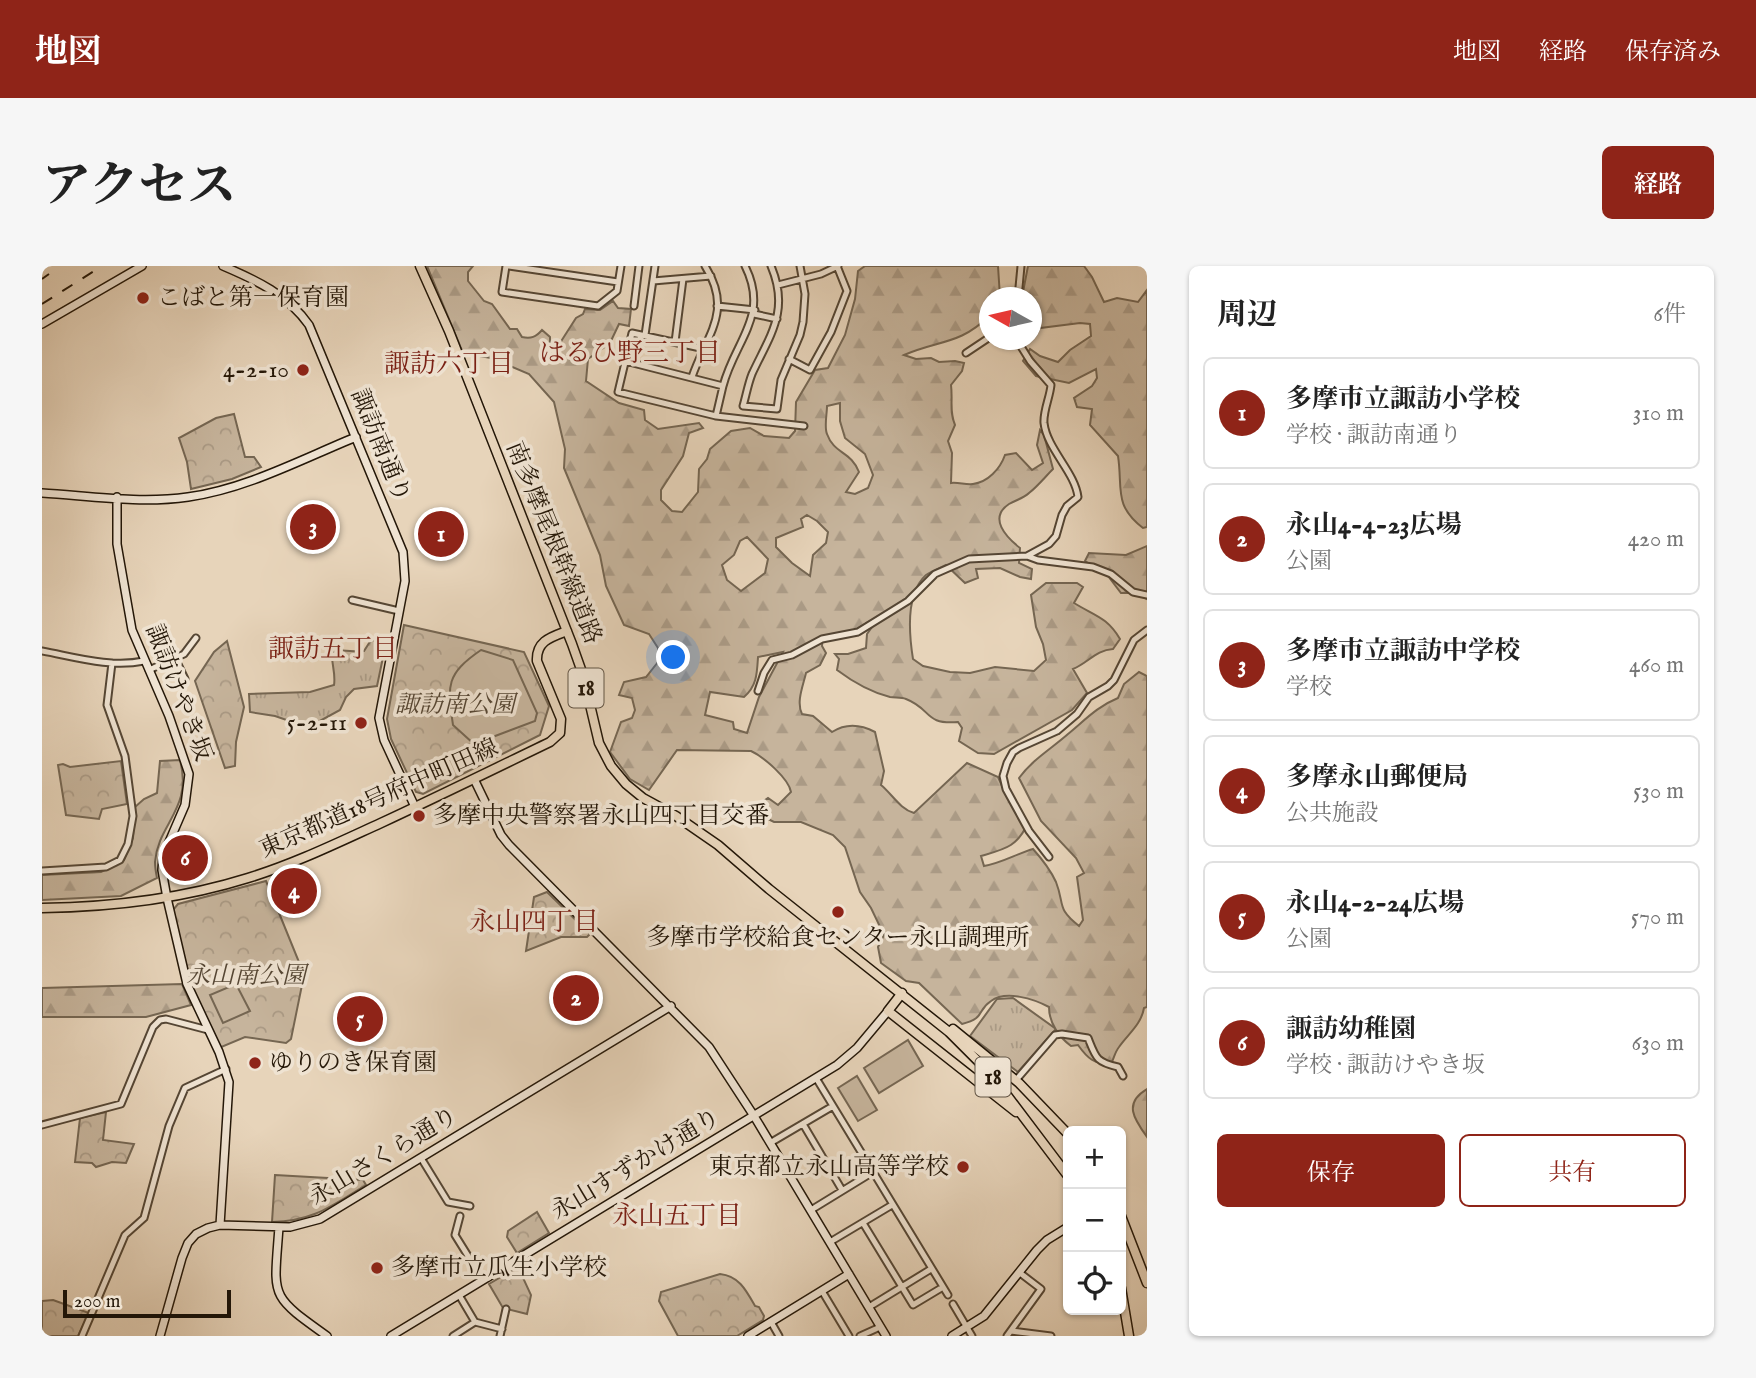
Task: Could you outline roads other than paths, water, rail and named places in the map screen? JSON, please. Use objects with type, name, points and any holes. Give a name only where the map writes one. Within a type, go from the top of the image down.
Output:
[{"type":"main road","name":"南多摩尾根幹線道路","points":[[420,266],[449,331],[581,667],[599,743],[619,776],[643,798],[676,816],[718,845],[769,889],[902,993],[972,1054],[1063,1169]]},
{"type":"main road","name":"東京都道18号府中町田線","points":[[42,908],[103,906],[167,898],[249,878],[298,860],[550,742],[560,733],[561,719],[537,661],[537,649],[546,639],[567,631]]},
{"type":"main road","name":"南多摩尾根幹線道路","points":[[902,993],[1016,1080],[1063,1129]]},
{"type":"main road","points":[[902,993],[888,1011],[991,1091],[1037,1133]]},
{"type":"main road","points":[[1126,1229],[1147,1283]]},
{"type":"main road","points":[[1126,1315],[1129,1336]]},
{"type":"street","points":[[42,324],[142,266]]},
{"type":"street","name":"諏訪南通り","points":[[222,266],[276,292],[304,318],[318,345],[403,552],[405,573],[379,718],[384,740],[415,807]]},
{"type":"street","points":[[618,282],[507,266],[502,292],[598,306],[617,291],[621,266]]},
{"type":"street","points":[[634,306],[639,266]]},
{"type":"street","points":[[645,335],[655,266]]},
{"type":"street","points":[[692,377],[717,320],[712,276],[705,266]]},
{"type":"street","points":[[716,416],[730,363],[752,323],[754,289],[745,266]]},
{"type":"street","points":[[771,266],[778,285],[777,319],[751,377],[743,406],[777,409]]},
{"type":"street","points":[[776,424],[780,380],[803,322],[805,294],[800,266]]},
{"type":"street","points":[[817,266],[821,274]]},
{"type":"street","points":[[778,285],[821,274],[837,266],[847,291],[831,332],[810,370],[789,359]]},
{"type":"street","points":[[1019,287],[1021,266]]},
{"type":"street","points":[[653,281],[712,276]]},
{"type":"street","points":[[675,342],[683,279]]},
{"type":"street","points":[[717,306],[777,319]]},
{"type":"street","points":[[705,349],[632,332],[618,392],[716,416],[804,426]]},
{"type":"street","points":[[965,353],[979,344]]},
{"type":"street","points":[[1023,350],[1051,385],[1044,424],[1078,497],[1065,510],[1056,536],[1049,544],[1027,556]]},
{"type":"street","points":[[625,361],[723,386]]},
{"type":"street","points":[[42,493],[117,498],[176,498],[213,492],[241,484],[356,437]]},
{"type":"street","name":"諏訪けやき坂","points":[[117,498],[117,544],[132,631],[169,716],[189,774],[184,806],[162,862],[167,898],[187,984],[226,1069]]},
{"type":"street","points":[[758,691],[772,660],[792,654],[822,639],[858,632],[908,601],[924,583],[945,568],[969,559],[1027,556],[1038,560],[1093,567],[1111,574],[1133,592],[1147,595]]},
{"type":"street","points":[[352,600],[399,611]]},
{"type":"street","points":[[1049,858],[1029,831],[1006,789],[1003,776],[1007,763],[1013,752],[1057,731],[1077,714],[1089,697],[1108,687],[1133,640],[1147,629]]},
{"type":"street","points":[[149,670],[184,654],[196,638]]},
{"type":"street","points":[[42,651],[112,663],[144,661]]},
{"type":"street","points":[[175,658],[185,679]]},
{"type":"street","points":[[42,871],[106,867],[120,860],[128,844],[133,816],[126,759],[107,705],[112,663]]},
{"type":"street","points":[[474,779],[501,835],[509,845],[709,1047],[754,1116],[886,1336]]},
{"type":"street","name":"永山さくら通り","points":[[220,1225],[296,1226],[320,1219],[671,1006]]},
{"type":"street","name":"永山すずかけ通り","points":[[391,1336],[837,1065],[857,1048],[888,1011]]},
{"type":"street","points":[[42,1125],[121,1104],[153,1027],[160,1020],[166,1019],[208,1030]]},
{"type":"street","points":[[1016,1080],[1055,1035],[1062,1034],[1088,1038],[1097,1059],[1101,1063],[1118,1067],[1123,1076]]},
{"type":"street","points":[[82,1336],[125,1235],[144,1218],[169,1126],[186,1088],[226,1069],[229,1091],[220,1225],[201,1231],[188,1243],[160,1336]]},
{"type":"street","points":[[816,1078],[948,1295]]},
{"type":"street","points":[[770,1143],[833,1106]]},
{"type":"street","points":[[803,1124],[842,1190]]},
{"type":"street","points":[[421,1157],[448,1202],[470,1206]]},
{"type":"street","points":[[811,1210],[873,1172]]},
{"type":"street","points":[[830,1242],[892,1205]]},
{"type":"street","points":[[460,1216],[455,1235],[483,1280]]},
{"type":"street","points":[[863,1223],[913,1305],[943,1287]]},
{"type":"street","points":[[279,1227],[275,1275],[277,1292],[289,1309],[327,1336]]},
{"type":"street","points":[[952,1336],[984,1317],[1048,1240],[1063,1230]]},
{"type":"street","points":[[869,1307],[931,1269]]},
{"type":"street","points":[[1009,1333],[1041,1289],[1020,1273]]},
{"type":"street","points":[[748,1336],[849,1274]]},
{"type":"street","points":[[822,1291],[849,1336]]},
{"type":"street","points":[[459,1295],[475,1322],[502,1329]]},
{"type":"street","points":[[953,1304],[972,1336]]},
{"type":"street","points":[[500,1336],[506,1309]]},
{"type":"street","points":[[453,1336],[475,1322]]},
{"type":"street","points":[[771,1322],[779,1336]]},
{"type":"street","points":[[860,1336],[880,1327]]},
{"type":"street","points":[[1009,1333],[1051,1336]]},
{"type":"railway","points":[[42,304],[102,266]]},
{"type":"railway","points":[[42,279],[49,274]]},
{"type":"place","name":"こばと第一保育園","points":[[143,298]]},
{"type":"place","name":"4-2-10","points":[[303,370]]},
{"type":"place","name":"多摩市立諏訪中学校","points":[[313,527]]},
{"type":"place","name":"多摩市立諏訪小学校","points":[[441,534]]},
{"type":"place","name":"5-2-11","points":[[361,723]]},
{"type":"place","name":"多摩中央警察署永山四丁目交番","points":[[419,816]]},
{"type":"place","name":"諏訪幼稚園","points":[[185,858]]},
{"type":"place","name":"多摩永山郵便局","points":[[294,891]]},
{"type":"place","name":"多摩市学校給食センター永山調理所","points":[[838,912]]},
{"type":"place","name":"永山4-4-23広場","points":[[576,998]]},
{"type":"place","name":"永山4-2-24広場","points":[[360,1019]]},
{"type":"place","name":"ゆりのき保育園","points":[[255,1063]]},
{"type":"place","name":"東京都立永山高等学校","points":[[963,1167]]},
{"type":"place","name":"多摩市立瓜生小学校","points":[[377,1268]]},
{"type":"district","name":"はるひ野三丁目","points":[[630,353]]},
{"type":"district","name":"諏訪六丁目","points":[[449,364]]},
{"type":"district","name":"諏訪五丁目","points":[[333,649]]},
{"type":"district","name":"永山四丁目","points":[[534,922]]},
{"type":"district","name":"永山五丁目","points":[[677,1216]]},
{"type":"park label","name":"諏訪南公園","points":[[455,705]]},
{"type":"park label","name":"永山南公園","points":[[246,976]]}]
